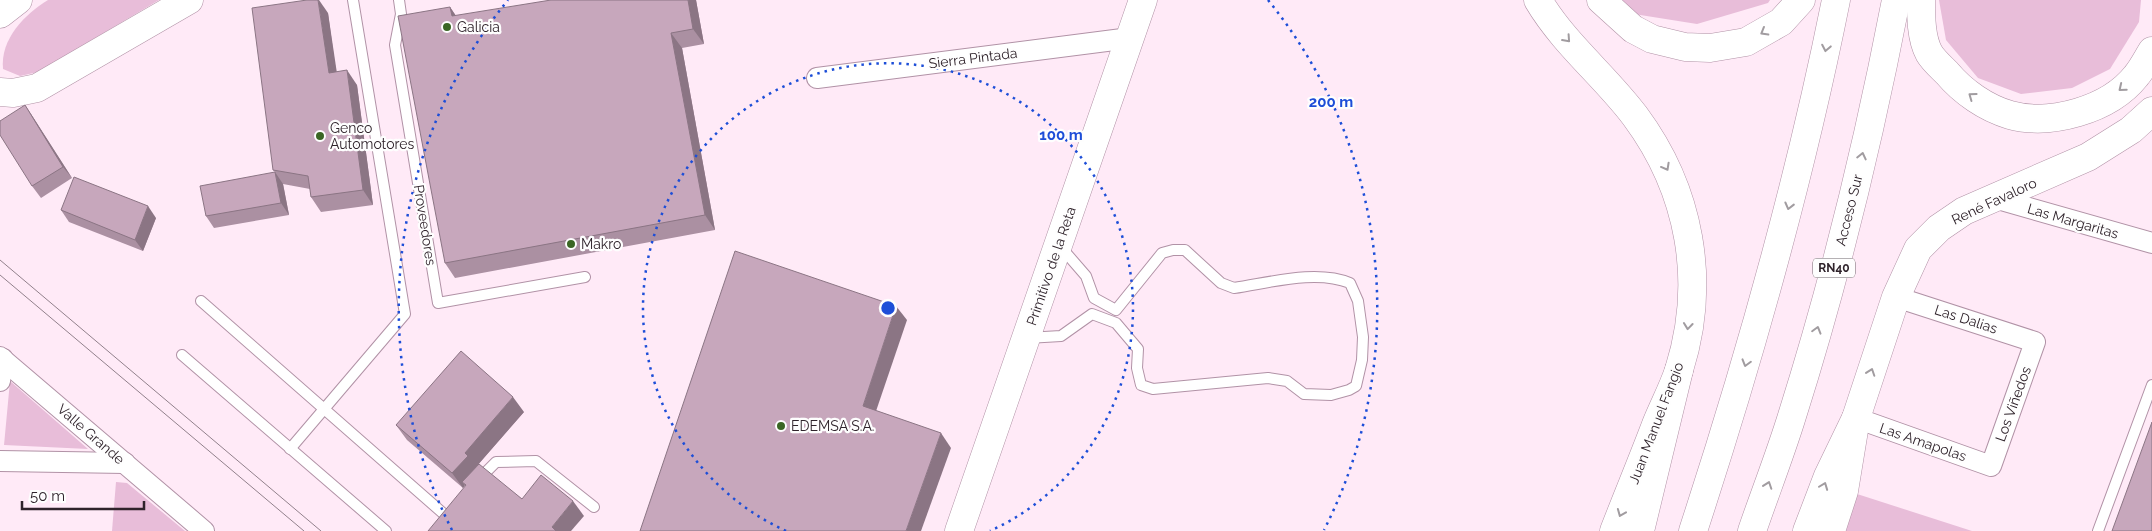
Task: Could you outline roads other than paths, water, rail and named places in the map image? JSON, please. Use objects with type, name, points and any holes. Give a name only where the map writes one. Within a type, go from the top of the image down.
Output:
[{"type":"main road","points":[[0,14],[18,0]]},
{"type":"main road","points":[[0,92],[13,93],[37,88],[190,0]]},
{"type":"main road","name":"Primitivo de la Reta","points":[[959,531],[1143,0]]},
{"type":"main road","name":"Juan Manuel Fangio","points":[[1538,0],[1562,34],[1634,115],[1654,145],[1670,175],[1687,226],[1691,262],[1691,298],[1687,334],[1679,370],[1614,531]]},
{"type":"main road","points":[[1601,0],[1633,29],[1652,39],[1685,47],[1710,48],[1746,42],[1781,22],[1800,0]]},
{"type":"main road","points":[[1693,531],[1732,411],[1780,240],[1811,116],[1836,0]]},
{"type":"main road","name":"Acceso Sur","points":[[1752,531],[1792,417],[1829,286],[1862,156],[1896,0]]},
{"type":"main road","points":[[1921,0],[1922,22],[1929,52],[1955,84],[1978,100],[2010,115],[2044,118],[2077,114],[2100,104],[2135,78],[2152,51]]},
{"type":"main road","points":[[0,79],[19,86],[37,88]]},
{"type":"main road","name":"René Favaloro","points":[[1856,418],[1896,297],[1918,249],[1939,228],[1964,211],[2043,178],[2108,146],[2152,111]]},
{"type":"main road","points":[[1640,531],[1679,370]]},
{"type":"main road","points":[[1807,531],[1828,476],[1856,418]]},
{"type":"main road","points":[[1831,531],[1844,491],[1856,418]]},
{"type":"street","name":"Sierra Pintada","points":[[817,78],[1130,38]]},
{"type":"street","name":"Las Margaritas","points":[[1994,198],[2152,243]]},
{"type":"street","name":"Las Dalias","points":[[1896,297],[2035,342]]},
{"type":"street","name":"Los Viñedos","points":[[1991,466],[2035,342]]},
{"type":"street","points":[[0,381],[2,358]]},
{"type":"street","name":"Valle Grande","points":[[2,358],[204,531]]},
{"type":"street","name":"Las Amapolas","points":[[1856,418],[1991,466]]},
{"type":"street","points":[[0,461],[125,463]]},
{"type":"lane","points":[[290,449],[405,314],[353,0]]},
{"type":"lane","name":"Proveedores","points":[[399,0],[401,14],[395,45],[438,304],[585,277]]},
{"type":"lane","points":[[1026,338],[1062,336],[1092,314],[1116,323],[1138,349],[1137,368],[1141,385],[1153,389],[1208,382],[1237,382],[1268,378],[1287,381],[1304,394],[1331,395],[1356,386],[1362,360],[1363,337],[1358,301],[1350,283],[1338,278],[1314,276],[1234,288],[1221,284],[1185,250],[1174,250],[1162,253],[1116,310],[1094,298],[1086,276],[1059,244]]},
{"type":"lane","points":[[201,301],[448,512],[436,526]]},
{"type":"lane","points":[[182,355],[386,531]]},
{"type":"lane","points":[[2098,531],[2152,385]]},
{"type":"lane","points":[[469,489],[496,462],[536,461],[594,507]]},
{"type":"tram line","points":[[0,260],[321,531]]},
{"type":"tram line","points":[[0,275],[304,531]]},
{"type":"place","name":"Galicia","points":[[447,27]]},
{"type":"place","name":"Genco Automotores","points":[[320,136]]},
{"type":"place","name":"Makro","points":[[571,244]]},
{"type":"place","name":"EDEMSA S.A.","points":[[781,426]]}]
